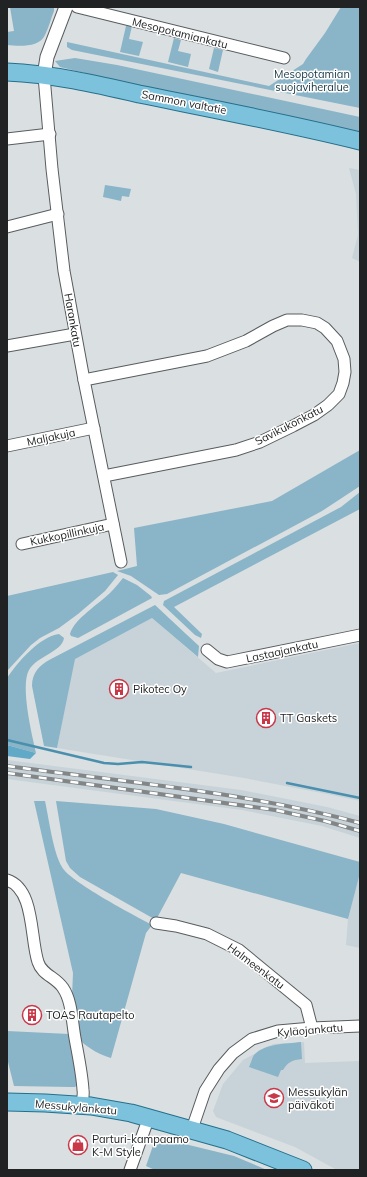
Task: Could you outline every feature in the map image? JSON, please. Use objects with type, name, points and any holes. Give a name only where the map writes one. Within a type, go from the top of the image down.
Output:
[{"type":"main road","name":"Sammon valtatie","points":[[7,72],[101,85],[360,141]]},
{"type":"main road","name":"Messukylänkatu","points":[[7,1102],[45,1102],[82,1105],[106,1108],[149,1117],[262,1153],[303,1170]]},
{"type":"street","points":[[44,76],[47,57],[66,7]]},
{"type":"street","name":"Mesopotamiankatu","points":[[77,7],[284,58]]},
{"type":"street","name":"Harankatu","points":[[44,76],[64,271],[84,380],[121,562]]},
{"type":"street","points":[[7,139],[50,134]]},
{"type":"street","points":[[7,227],[58,214]]},
{"type":"street","name":"Savikukonkatu","points":[[84,380],[207,356],[246,341],[272,326],[287,320],[302,320],[317,323],[325,328],[337,341],[344,359],[345,372],[343,384],[338,394],[328,405],[314,415],[293,426],[260,442],[236,450],[104,476]]},
{"type":"street","points":[[7,346],[75,334]]},
{"type":"street","name":"Maljakuja","points":[[7,446],[94,428]]},
{"type":"street","name":"Kukkopillinkuja","points":[[22,544],[113,524]]},
{"type":"street","name":"Lastaajankatu","points":[[207,650],[218,659],[228,662],[360,635]]},
{"type":"street","points":[[7,880],[17,884],[26,900],[36,953],[40,966],[46,975],[62,986],[66,995],[70,1009],[84,1091],[82,1105]]},
{"type":"street","name":"Halmeenkatu","points":[[156,923],[176,926],[207,934],[239,950],[306,1005],[312,1028]]},
{"type":"street","name":"Kyläojankatu","points":[[192,1130],[205,1091],[218,1069],[233,1053],[252,1039],[278,1031],[360,1026]]},
{"type":"street","points":[[134,1169],[149,1117]]},
{"type":"shaded area","points":[[349,168],[360,170],[360,262],[352,258],[358,235],[356,194]]},
{"type":"shaded area","points":[[152,618],[216,673],[360,643],[360,801],[244,778],[57,748],[74,659]]},
{"type":"shaded area","points":[[7,745],[36,753],[30,759],[7,756]]},
{"type":"shaded area","points":[[7,760],[241,790],[327,807],[360,816],[360,838],[322,826],[242,810],[7,779]]},
{"type":"shaded area","points":[[360,873],[360,948],[346,945],[348,919]]},
{"type":"shaded area","name":"Messukylän päiväkoti","points":[[304,1042],[305,1063],[360,1061],[360,1170],[337,1170],[295,1147],[216,1117],[213,1111],[223,1084],[243,1060],[273,1044]]},
{"type":"green space","points":[[10,7],[54,7],[48,29],[42,39],[34,44],[17,46],[7,45],[7,32],[14,31]]},
{"type":"green space","name":"Mesopotamian suojaviheralue","points":[[341,7],[360,7],[360,108],[72,50],[67,47],[67,42],[269,86],[303,64]]},
{"type":"green space","points":[[126,26],[132,26],[129,39],[143,42],[139,56],[120,52]]},
{"type":"green space","points":[[174,38],[181,40],[178,51],[191,54],[188,67],[168,62]]},
{"type":"green space","points":[[214,48],[223,50],[218,72],[209,69]]},
{"type":"green space","points":[[75,58],[117,65],[360,117],[360,132],[114,80],[60,67],[55,61]]},
{"type":"green space","points":[[105,185],[131,189],[129,197],[122,196],[121,201],[103,197]]},
{"type":"green space","points":[[360,450],[360,486],[322,511],[167,594],[159,595],[131,576],[117,571],[137,566],[134,528],[272,501]]},
{"type":"green space","points":[[360,492],[360,509],[174,607],[202,634],[201,638],[195,635],[163,605],[164,601],[341,507]]},
{"type":"green space","points":[[113,572],[118,575],[105,591],[59,628],[40,638],[31,645],[7,671],[7,596]]},
{"type":"green space","points":[[123,578],[137,585],[152,598],[78,638],[71,636],[70,634],[72,628],[76,623],[110,593]]},
{"type":"green space","points":[[155,605],[199,646],[198,657],[152,618],[75,659],[57,748],[44,746],[32,686],[33,677],[37,670],[51,659]]},
{"type":"green space","points":[[59,634],[64,638],[62,643],[54,651],[33,665],[29,670],[27,677],[26,699],[36,753],[7,745],[7,678],[23,658],[37,645],[51,636]]},
{"type":"green space","points":[[34,801],[45,801],[56,853],[62,867],[67,873],[103,898],[152,925],[146,933],[111,1058],[95,1051],[81,1041],[72,997],[73,973]]},
{"type":"green space","points":[[56,801],[156,809],[224,824],[360,862],[360,873],[348,919],[181,873],[156,920],[80,877],[70,868],[66,861]]},
{"type":"green space","points":[[7,1031],[69,1034],[77,1085],[75,1087],[14,1086],[7,1058]]},
{"type":"green space","points":[[301,1042],[302,1059],[289,1063],[283,1070],[281,1070],[278,1077],[249,1067],[254,1055],[264,1048]]},
{"type":"green space","points":[[156,1137],[234,1156],[267,1170],[155,1170],[146,1166]]},
{"type":"waterway","points":[[7,740],[104,763],[118,764],[142,762],[191,767]]},
{"type":"waterway","points":[[287,783],[360,798]]},
{"type":"railway","points":[[7,766],[185,789],[273,803],[360,823]]},
{"type":"railway","points":[[7,773],[275,810],[325,821],[360,831]]},
{"type":"place","name":"Pikotec Oy","points":[[119,689]]},
{"type":"place","name":"TT Gaskets","points":[[266,718]]},
{"type":"place","name":"TOAS Rautapelto","points":[[32,1015]]},
{"type":"place","name":"Messukylän päiväkoti","points":[[274,1098]]},
{"type":"place","name":"Parturi-kampaamo K-M Style","points":[[78,1145]]}]
